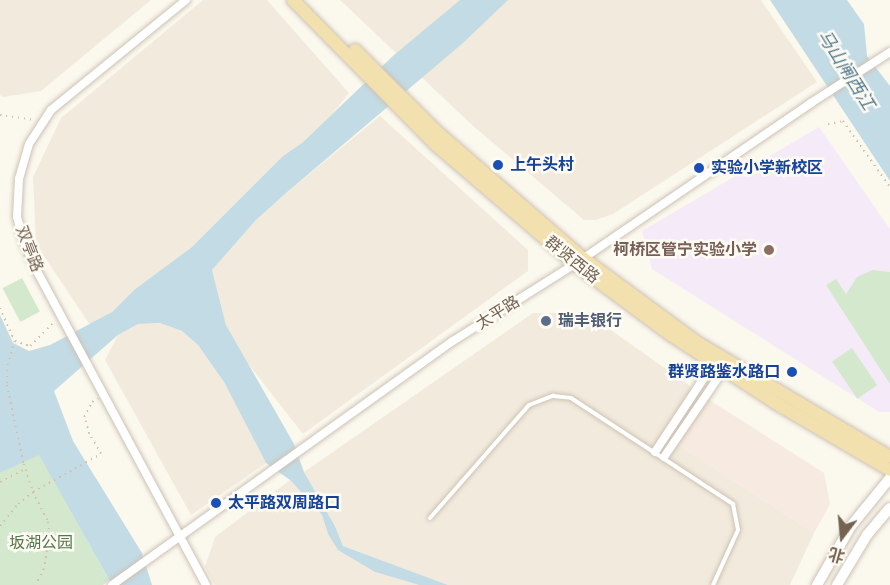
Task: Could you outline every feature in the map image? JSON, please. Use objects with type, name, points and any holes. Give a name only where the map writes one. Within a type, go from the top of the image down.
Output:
[{"type":"main road","name":"群贤西路","points":[[293,0],[372,73],[461,167],[580,262],[719,366],[890,471]]},
{"type":"main road","name":"群贤西路","points":[[305,0],[372,73]]},
{"type":"main road","name":"群贤西路","points":[[580,262],[698,343],[890,457]]},
{"type":"street","name":"双亭路","points":[[186,0],[51,110],[29,144],[19,179],[17,217],[25,246],[206,585]]},
{"type":"street","name":"太平路","points":[[112,585],[453,341],[580,262],[811,103],[890,52]]},
{"type":"street","points":[[655,452],[719,366]]},
{"type":"street","points":[[664,457],[719,366]]},
{"type":"street","points":[[817,585],[851,526],[890,478]]},
{"type":"street","points":[[837,585],[867,535],[890,508]]},
{"type":"lane","points":[[430,518],[529,405],[553,396],[571,398],[733,504],[738,530],[713,585]]},
{"type":"path","points":[[0,116],[43,122]]},
{"type":"path","points":[[828,124],[843,121],[890,187]]},
{"type":"path","points":[[0,308],[15,341],[8,364],[7,385],[24,464],[33,492],[48,522],[50,533],[44,569],[36,585]]},
{"type":"path","points":[[15,341],[30,346],[41,338],[60,314]]},
{"type":"path","points":[[0,526],[18,504],[33,492],[101,454],[88,434],[84,417],[92,402],[104,395]]},
{"type":"path","points":[[0,482],[26,469]]},
{"type":"shaded area","points":[[0,0],[151,0],[41,91],[3,97],[0,95]]},
{"type":"shaded area","points":[[203,0],[267,0],[349,93],[333,113],[302,143],[283,156],[192,247],[134,290],[112,312],[90,325],[36,244],[33,177],[61,118]]},
{"type":"shaded area","points":[[340,0],[761,0],[817,82],[613,214],[596,220],[584,220],[472,125]]},
{"type":"shaded area","points":[[380,116],[528,250],[528,271],[303,434],[246,361],[226,325],[212,270],[256,220]]},
{"type":"shaded area","name":"柯桥区管宁实验小学","points":[[819,127],[890,229],[890,412],[879,412],[652,269],[642,231]]},
{"type":"shaded area","points":[[533,313],[587,313],[711,401],[680,446],[814,533],[790,585],[448,585],[343,546],[335,526],[304,472]]},
{"type":"shaded area","points":[[160,323],[182,331],[198,345],[224,382],[266,463],[191,515],[105,360],[118,335],[138,324]]},
{"type":"shaded area","points":[[711,401],[824,473],[830,504],[814,533],[680,446]]},
{"type":"shaded area","points":[[290,480],[322,515],[328,534],[375,572],[419,585],[215,585],[205,567],[215,537]]},
{"type":"green space","points":[[873,270],[890,272],[890,384],[826,285],[836,279],[846,294],[857,277]]},
{"type":"green space","points":[[22,278],[40,312],[20,322],[3,288]]},
{"type":"green space","points":[[852,348],[877,385],[857,399],[832,361]]},
{"type":"green space","name":"坂湖公园","points":[[39,454],[109,580],[103,585],[0,585],[0,473]]},
{"type":"water","points":[[460,0],[508,0],[463,43],[256,220],[212,270],[226,325],[294,444],[304,472],[335,526],[343,546],[448,585],[419,585],[375,572],[338,550],[328,534],[322,515],[290,480],[266,463],[224,382],[198,345],[182,331],[160,323],[138,324],[118,335],[54,391],[73,441],[142,553],[152,585],[112,585],[39,455],[0,473],[0,315],[13,343],[29,351],[50,345],[112,312],[134,290],[192,247],[283,156],[302,143],[394,55]]},
{"type":"water","name":"马山闸西江","points":[[770,0],[847,0],[864,24],[867,56],[890,86],[890,181]]},
{"type":"place","name":"上午头村","points":[[498,165]]},
{"type":"place","name":"实验小学新校区","points":[[699,168]]},
{"type":"place","name":"柯桥区管宁实验小学","points":[[769,250]]},
{"type":"place","name":"瑞丰银行","points":[[546,321]]},
{"type":"place","name":"群贤路鉴水路口","points":[[792,372]]},
{"type":"place","name":"太平路双周路口","points":[[216,503]]}]
